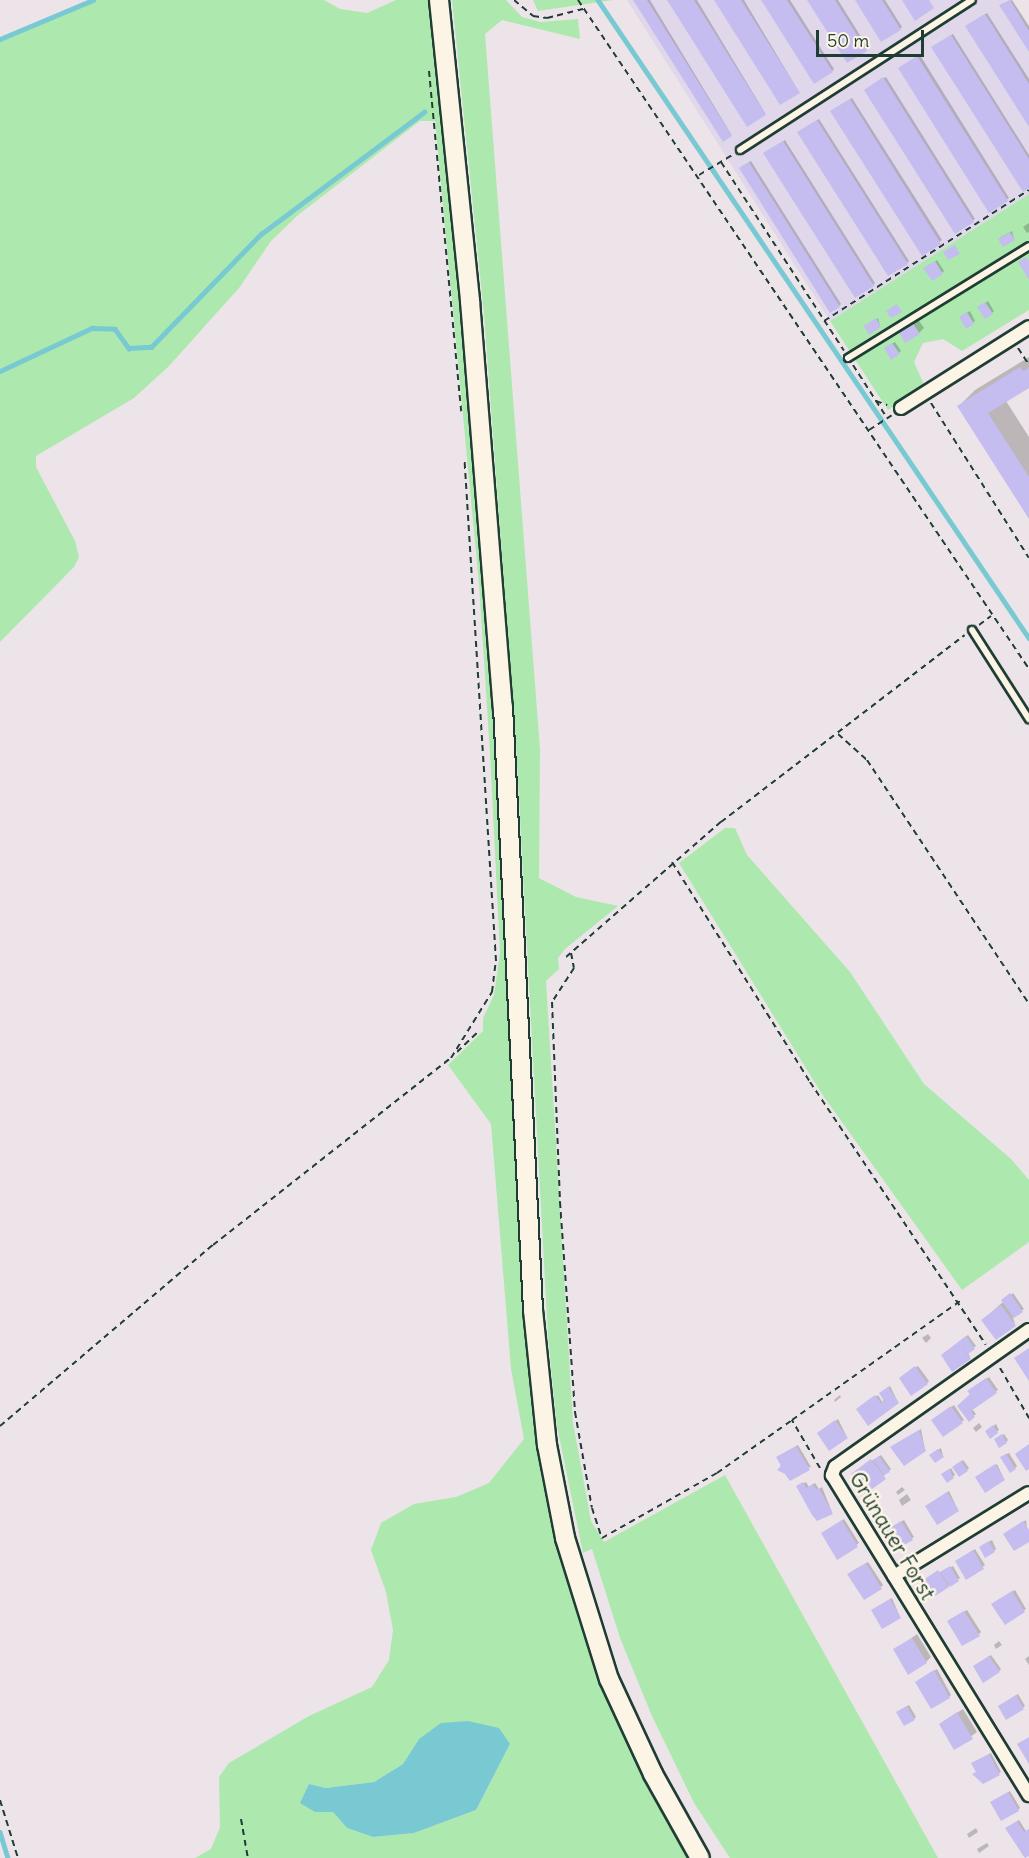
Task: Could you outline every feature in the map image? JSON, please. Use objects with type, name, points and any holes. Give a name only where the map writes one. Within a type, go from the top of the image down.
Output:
[{"type":"main road","points":[[439,0],[470,301],[503,707],[533,1310],[547,1445],[564,1538],[601,1658],[628,1724],[700,1858]]},
{"type":"street","points":[[901,408],[1029,327]]},
{"type":"street","name":"Grünauer Forst","points":[[1029,1330],[835,1467],[832,1475],[1029,1794]]},
{"type":"street","points":[[894,1576],[1029,1493]]},
{"type":"lane","points":[[740,150],[972,0]]},
{"type":"lane","points":[[848,358],[1029,246]]},
{"type":"lane","points":[[972,630],[1029,719]]},
{"type":"path","points":[[514,0],[533,16],[547,18],[584,9]]},
{"type":"path","points":[[578,0],[699,175],[991,616],[1029,669]]},
{"type":"path","points":[[428,69],[462,418]]},
{"type":"path","points":[[699,175],[740,150]]},
{"type":"path","points":[[721,162],[886,419],[869,430]]},
{"type":"path","points":[[824,321],[1029,190]]},
{"type":"path","points":[[1012,338],[1029,365]]},
{"type":"path","points":[[924,393],[1029,558]]},
{"type":"path","points":[[451,1058],[492,992],[496,961],[465,452]]},
{"type":"path","points":[[566,957],[672,862],[991,616]]},
{"type":"path","points":[[838,734],[867,760],[1029,1004]]},
{"type":"path","points":[[672,862],[810,1082],[960,1301],[1029,1418]]},
{"type":"path","points":[[571,953],[574,968],[552,1002],[560,1202],[575,1412],[592,1508],[602,1538],[717,1473],[960,1301]]},
{"type":"path","points":[[0,1426],[213,1245],[451,1058],[479,1030]]},
{"type":"path","points":[[792,1420],[818,1467],[832,1475]]},
{"type":"path","points":[[0,1800],[18,1858]]},
{"type":"path","points":[[241,1819],[248,1858]]},
{"type":"shaded area","points":[[627,0],[1012,0],[1029,28],[1029,194],[830,321]]},
{"type":"green space","points":[[93,0],[324,0],[340,9],[367,13],[396,0],[428,0],[457,252],[485,584],[533,1375],[576,1598],[694,1858],[195,1858],[211,1849],[220,1827],[219,1777],[229,1763],[309,1716],[372,1687],[389,1660],[393,1630],[386,1592],[371,1550],[381,1523],[414,1504],[456,1497],[489,1483],[524,1439],[511,1369],[491,1124],[448,1065],[483,1031],[483,1018],[494,995],[500,953],[479,584],[435,121],[420,121],[298,215],[271,241],[239,288],[169,366],[134,398],[36,456],[36,467],[75,541],[79,557],[74,567],[0,642],[0,39]],"holes":[[[419,1739],[510,1744],[476,1810],[414,1833],[373,1837],[347,1828],[333,1812],[315,1812],[309,1784],[326,1788],[374,1782],[403,1764]]]},
{"type":"green space","points":[[452,0],[506,0],[522,17],[541,22],[578,19],[580,39],[502,20],[485,34],[540,749],[539,878],[576,897],[618,906],[565,949],[558,958],[559,969],[546,981],[573,1423],[591,1521],[604,1542],[725,1475],[938,1858],[730,1858],[694,1803],[652,1716],[620,1638],[592,1549],[583,1553],[557,1426],[548,1337],[516,743],[484,314]]},
{"type":"green space","points":[[533,0],[613,0],[538,11]]},
{"type":"green space","points":[[1029,194],[1029,310],[962,351],[943,339],[923,343],[914,362],[925,387],[888,410],[830,321]]},
{"type":"green space","points":[[725,828],[735,828],[747,855],[850,972],[924,1084],[1011,1159],[1029,1180],[1029,1242],[962,1290],[822,1094],[679,863]]},
{"type":"water","points":[[468,1721],[499,1728],[510,1744],[476,1810],[414,1833],[373,1837],[347,1828],[333,1812],[315,1812],[300,1803],[309,1784],[326,1788],[374,1782],[403,1764],[419,1739],[441,1723]]},
{"type":"building","points":[[633,0],[647,0],[732,136],[723,142]]},
{"type":"building","points":[[667,0],[694,0],[766,115],[747,127]]},
{"type":"building","points":[[714,0],[741,0],[800,93],[780,105]]},
{"type":"building","points":[[761,0],[787,0],[833,72],[814,84]]},
{"type":"building","points":[[807,0],[835,0],[867,51],[847,63]]},
{"type":"building","points":[[855,0],[882,0],[901,30],[881,42]]},
{"type":"building","points":[[902,0],[929,0],[934,8],[915,21]]},
{"type":"building","points":[[1010,0],[1029,31],[1029,52],[999,5]]},
{"type":"building","points":[[985,14],[1029,84],[1029,127],[965,26]]},
{"type":"building","points":[[951,35],[1029,159],[1029,188],[1023,192],[931,47]]},
{"type":"building","points":[[917,56],[1008,201],[989,213],[898,68]]},
{"type":"building","points":[[883,77],[974,222],[955,234],[864,90]]},
{"type":"building","points":[[850,99],[941,244],[922,256],[830,111]]},
{"type":"building","points":[[817,120],[908,264],[888,276],[797,132]]},
{"type":"building","points":[[783,141],[874,286],[855,298],[763,153]]},
{"type":"building","points":[[749,162],[840,307],[830,313],[739,168]]},
{"type":"building","points":[[1010,232],[1015,240],[1003,247],[998,239]]},
{"type":"building","points":[[955,245],[960,254],[948,260],[943,252]]},
{"type":"building","points":[[1026,257],[1029,261],[1029,280],[1018,262]]},
{"type":"building","points":[[935,261],[943,274],[932,281],[923,268]]},
{"type":"building","points":[[985,302],[993,314],[985,319],[977,307]]},
{"type":"building","points":[[897,304],[902,312],[891,318],[886,311]]},
{"type":"building","points":[[967,312],[974,324],[966,329],[959,317]]},
{"type":"building","points":[[876,318],[881,327],[869,335],[864,326]]},
{"type":"building","points":[[912,322],[920,334],[905,343],[898,331]]},
{"type":"building","points":[[892,343],[900,354],[891,360],[884,348]]},
{"type":"building","points":[[1020,367],[1023,371],[1029,368],[1029,388],[988,413],[1029,477],[1029,519],[957,406]]},
{"type":"building","points":[[1010,1293],[1023,1312],[1014,1318],[1001,1300]]},
{"type":"building","points":[[1001,1305],[1016,1326],[996,1340],[981,1320]]},
{"type":"building","points":[[966,1336],[975,1349],[968,1354],[960,1344],[971,1359],[952,1372],[941,1355]]},
{"type":"building","points":[[1029,1348],[1029,1381],[1014,1358]]},
{"type":"building","points":[[915,1366],[928,1384],[911,1396],[899,1378]]},
{"type":"building","points":[[986,1378],[997,1393],[971,1411],[975,1417],[969,1422],[957,1406],[970,1394],[967,1391]]},
{"type":"building","points":[[888,1387],[899,1403],[868,1426],[856,1409],[875,1395],[881,1403],[884,1401],[879,1393]]},
{"type":"building","points":[[951,1406],[963,1423],[943,1437],[931,1420]]},
{"type":"building","points":[[835,1420],[848,1438],[829,1451],[817,1433]]},
{"type":"building","points":[[993,1425],[998,1433],[990,1439],[985,1431]]},
{"type":"building","points":[[919,1430],[926,1451],[904,1466],[890,1447]]},
{"type":"building","points":[[1002,1434],[1007,1443],[999,1448],[994,1439]]},
{"type":"building","points":[[1029,1444],[1029,1469],[1026,1471],[1015,1454]]},
{"type":"building","points":[[796,1446],[810,1470],[790,1481],[785,1474],[777,1470],[781,1466],[776,1457]]},
{"type":"building","points":[[938,1449],[944,1457],[935,1463],[929,1455]]},
{"type":"building","points":[[1006,1454],[1016,1469],[1010,1473],[1000,1457]]},
{"type":"building","points":[[879,1456],[890,1472],[884,1475],[873,1460]]},
{"type":"building","points":[[871,1459],[886,1479],[865,1494],[851,1474]]},
{"type":"building","points":[[961,1461],[968,1471],[959,1477],[952,1467]]},
{"type":"building","points":[[995,1464],[1005,1480],[985,1493],[975,1477]]},
{"type":"building","points":[[949,1469],[954,1478],[947,1483],[941,1474]]},
{"type":"building","points":[[803,1482],[806,1488],[813,1484],[816,1489],[819,1488],[833,1514],[817,1521],[796,1486]]},
{"type":"building","points":[[947,1492],[959,1511],[937,1525],[925,1506]]},
{"type":"building","points":[[842,1520],[858,1547],[837,1560],[821,1533]]},
{"type":"building","points":[[901,1521],[913,1540],[897,1549],[885,1531]]},
{"type":"building","points":[[1023,1521],[1029,1530],[1029,1542],[1014,1551],[1003,1534]]},
{"type":"building","points":[[989,1541],[995,1552],[985,1558],[979,1547]]},
{"type":"building","points":[[973,1550],[984,1569],[966,1580],[955,1561]]},
{"type":"building","points":[[866,1563],[882,1589],[864,1600],[847,1574]]},
{"type":"building","points":[[950,1566],[959,1581],[950,1587],[940,1572]]},
{"type":"building","points":[[938,1570],[949,1587],[932,1598],[922,1581]]},
{"type":"building","points":[[1012,1591],[1025,1612],[1005,1625],[991,1604]]},
{"type":"building","points":[[890,1599],[901,1618],[882,1629],[871,1610]]},
{"type":"building","points":[[964,1611],[980,1636],[962,1646],[947,1621]]},
{"type":"building","points":[[912,1638],[927,1663],[908,1675],[893,1649]]},
{"type":"building","points":[[989,1656],[1000,1672],[983,1683],[973,1666]]},
{"type":"building","points":[[934,1670],[950,1698],[931,1709],[915,1682]]},
{"type":"building","points":[[1016,1695],[1024,1709],[1006,1720],[998,1706]]},
{"type":"building","points":[[907,1706],[915,1720],[904,1726],[896,1712]]},
{"type":"building","points":[[957,1712],[973,1739],[954,1750],[939,1724]]},
{"type":"building","points":[[1029,1737],[1029,1764],[1017,1744]]},
{"type":"building","points":[[989,1754],[1000,1775],[983,1784],[972,1774],[976,1772],[971,1763]]},
{"type":"building","points":[[1008,1792],[1019,1811],[1001,1821],[990,1802]]},
{"type":"building","points":[[1017,1821],[1024,1832],[1029,1829],[1029,1856],[1025,1858],[1005,1828]]},
{"type":"waterway","points":[[0,39],[93,0]]},
{"type":"waterway","points":[[598,0],[1029,638]]},
{"type":"waterway","points":[[0,371],[92,328],[115,329],[129,348],[151,347],[261,234],[424,112]]},
{"type":"waterway","points":[[0,1832],[8,1858]]}]
